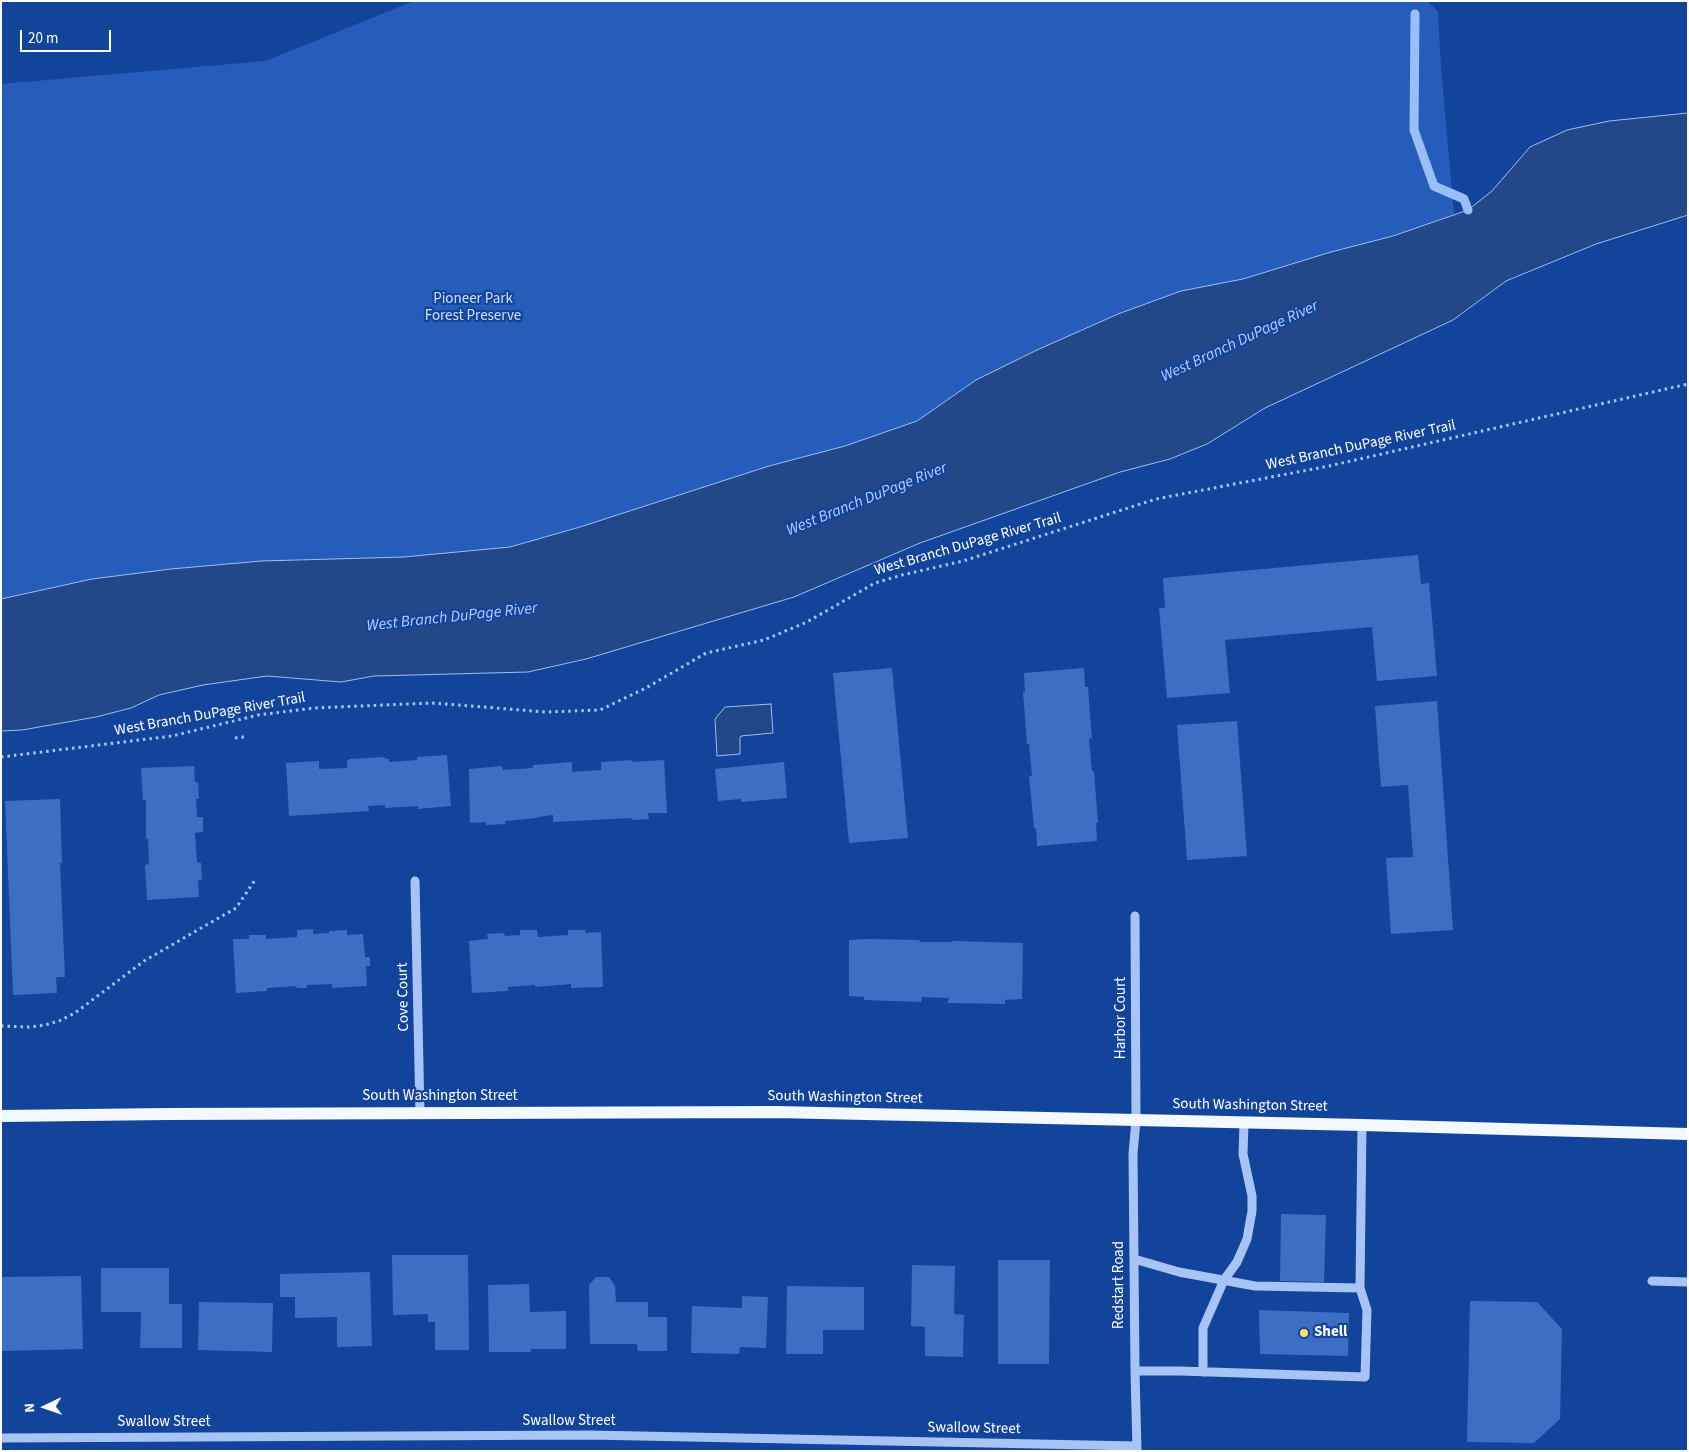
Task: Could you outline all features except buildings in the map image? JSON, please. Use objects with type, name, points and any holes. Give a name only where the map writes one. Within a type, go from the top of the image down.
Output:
[{"type":"main road","name":"South Washington Street","points":[[1,1116],[776,1112],[1688,1134]]},
{"type":"street","name":"Cove Court","points":[[415,880],[420,1113]]},
{"type":"street","name":"Harbor Court","points":[[1135,916],[1136,1120]]},
{"type":"street","name":"Redstart Road","points":[[1136,1120],[1133,1154],[1137,1448]]},
{"type":"street","points":[[1203,1372],[1203,1328],[1224,1280],[1247,1240],[1252,1211],[1252,1196],[1243,1154],[1244,1123]]},
{"type":"street","points":[[1135,1372],[1174,1370],[1366,1377],[1367,1310],[1360,1288],[1362,1125]]},
{"type":"street","points":[[1134,1259],[1179,1272],[1255,1286],[1360,1288]]},
{"type":"street","points":[[1652,1282],[1688,1282]]},
{"type":"street","name":"Swallow Street","points":[[1,1438],[590,1435],[1137,1448]]},
{"type":"path","name":"West Branch DuPage River Trail","points":[[1,757],[172,736],[258,715],[314,708],[432,703],[546,712],[600,710],[646,688],[706,653],[778,635],[807,622],[875,583],[971,558],[1156,499],[1329,466],[1688,384]]},
{"type":"path","points":[[235,738],[244,737]]},
{"type":"path","points":[[1,1026],[29,1027],[59,1021],[75,1014],[144,961],[236,908],[255,880]]},
{"type":"green space","name":"Pioneer Park Forest Preserve","points":[[414,1],[1427,1],[1438,11],[1454,214],[1454,243],[776,540],[1,669],[1,84],[265,61]]},
{"type":"water","name":"West Branch DuPage River","points":[[1688,113],[1688,215],[1596,244],[1506,281],[1453,320],[1265,408],[1207,444],[1170,459],[1120,472],[920,543],[794,597],[586,659],[528,672],[374,676],[341,682],[267,676],[203,685],[159,695],[131,708],[96,717],[22,730],[1,731],[1,599],[92,579],[171,569],[261,561],[404,557],[510,547],[580,527],[769,466],[845,446],[917,421],[976,380],[1118,314],[1181,291],[1243,279],[1331,252],[1393,236],[1468,210],[1492,191],[1530,147],[1567,130],[1609,121]]},
{"type":"water","points":[[771,704],[773,733],[741,736],[740,754],[717,756],[715,719],[725,707]]},
{"type":"waterway","points":[[1415,14],[1414,130],[1434,186],[1464,199],[1468,210]]},
{"type":"place","name":"Shell","points":[[1304,1333]]}]
